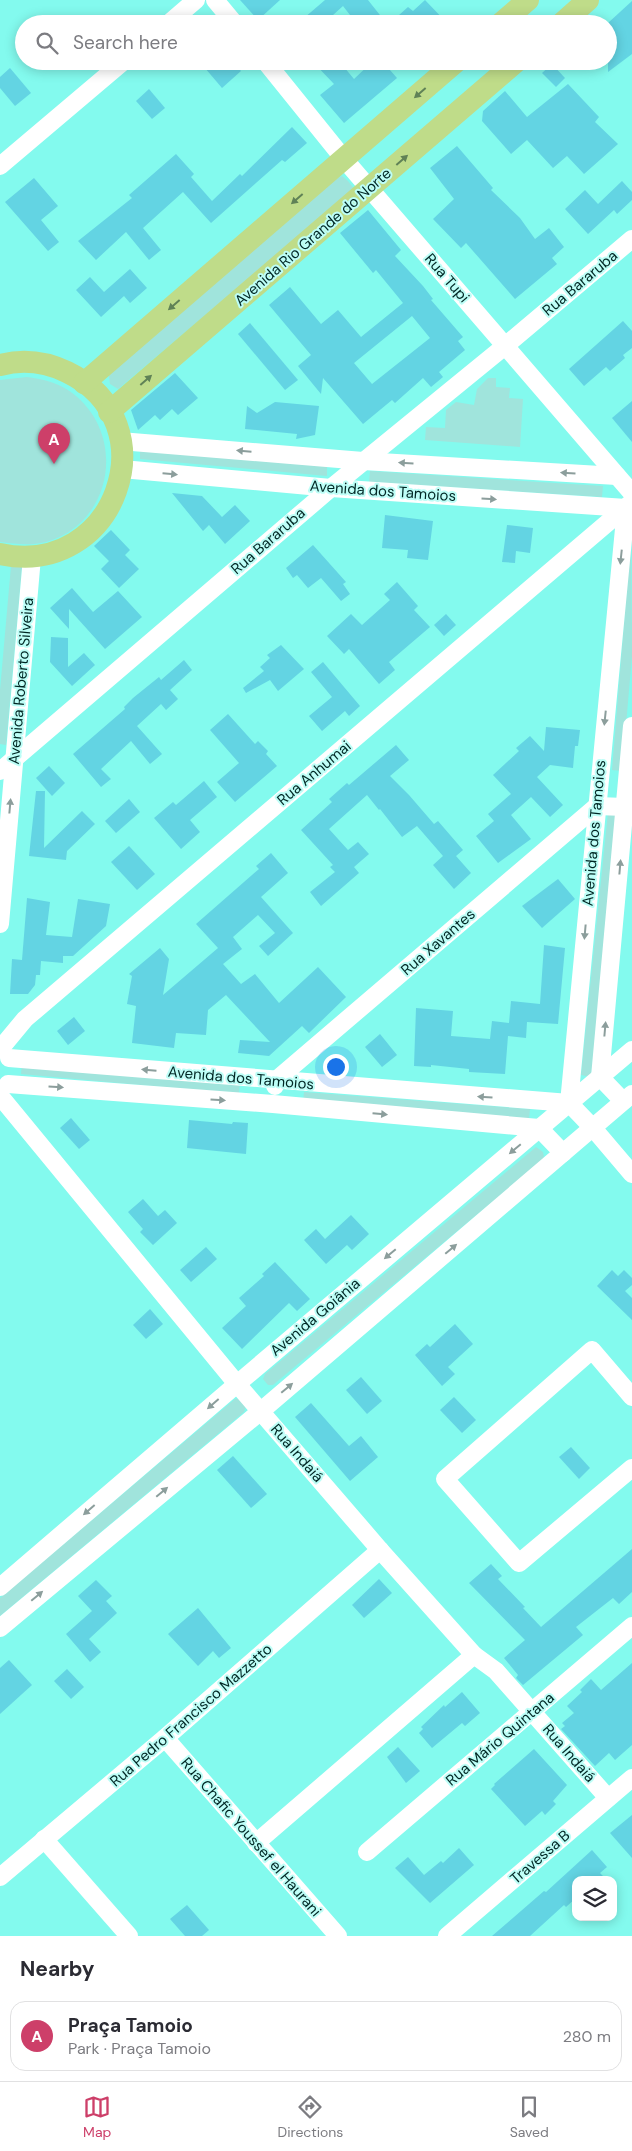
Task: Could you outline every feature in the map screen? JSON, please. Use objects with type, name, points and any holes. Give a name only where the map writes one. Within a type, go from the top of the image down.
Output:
[{"type":"main road","points":[[510,15],[528,0]]},
{"type":"main road","points":[[571,15],[588,0]]},
{"type":"main road","points":[[84,383],[447,70]]},
{"type":"main road","name":"Avenida Rio Grande do Norte","points":[[109,412],[507,70]]},
{"type":"main road","points":[[0,365],[19,362],[47,365],[73,375],[84,383],[98,396],[109,412],[120,441],[122,469],[117,492],[107,512],[93,530],[75,543],[54,553],[32,557],[0,559]]},
{"type":"street","points":[[178,15],[196,0]]},
{"type":"street","points":[[215,0],[227,15]]},
{"type":"street","points":[[0,166],[113,70]]},
{"type":"street","name":"Rua Tupi","points":[[272,70],[344,159],[617,476],[630,501]]},
{"type":"street","name":"Rua Bararuba","points":[[0,771],[363,461],[505,346],[632,239]]},
{"type":"street","name":"Avenida dos Tamoios","points":[[120,441],[363,461],[617,476]]},
{"type":"street","name":"Avenida dos Tamoios","points":[[3,1052],[275,1080],[569,1103],[597,806],[630,501],[331,488],[122,469]]},
{"type":"street","name":"Rua Anhumai","points":[[3,1052],[25,1019],[630,501]]},
{"type":"street","name":"Avenida Roberto Silveira","points":[[0,924],[32,557]]},
{"type":"street","name":"Avenida dos Tamoios","points":[[600,1077],[632,726]]},
{"type":"street","points":[[597,806],[625,807]]},
{"type":"street","name":"Rua Xavantes","points":[[275,1080],[597,806]]},
{"type":"street","name":"Avenida Goiânia","points":[[0,1586],[632,1050]]},
{"type":"street","points":[[3,1052],[12,1071],[3,1090]]},
{"type":"street","points":[[0,1628],[261,1411],[628,1098],[600,1077]]},
{"type":"street","points":[[273,1104],[275,1080]]},
{"type":"street","name":"Avenida dos Tamoios","points":[[3,1090],[273,1104],[539,1128]]},
{"type":"street","name":"Rua Indaiá","points":[[3,1090],[237,1384],[380,1550],[474,1655],[496,1671],[608,1798]]},
{"type":"street","points":[[569,1103],[632,1174]]},
{"type":"street","points":[[539,1128],[563,1154]]},
{"type":"street","points":[[632,1397],[592,1350],[445,1479],[519,1563],[632,1468]]},
{"type":"street","name":"Rua Pedro Francisco Mazzetto","points":[[0,1877],[165,1738],[380,1550]]},
{"type":"street","name":"Rua Mário Quintana","points":[[367,1852],[632,1626]]},
{"type":"street","points":[[256,1843],[474,1655]]},
{"type":"street","name":"Rua Chafic Youssef el Haurani","points":[[165,1738],[338,1936]]},
{"type":"street","name":"Travessa B","points":[[447,1936],[632,1778]]},
{"type":"street","points":[[44,1839],[129,1936]]},
{"type":"shaded area","points":[[342,176],[354,189],[118,389],[110,384],[108,370],[334,180]]},
{"type":"shaded area","points":[[27,377],[40,379],[65,388],[76,396],[92,414],[102,434],[106,456],[104,478],[98,499],[85,518],[68,532],[46,542],[34,544],[0,542],[0,380]]},
{"type":"shaded area","points":[[488,378],[496,378],[496,387],[510,388],[509,398],[523,399],[520,447],[425,440],[426,427],[445,428],[446,410],[456,402],[474,405],[477,389]]},
{"type":"shaded area","points":[[140,449],[327,465],[327,476],[140,459]]},
{"type":"shaded area","points":[[370,471],[603,486],[602,497],[369,482]]},
{"type":"shaded area","points":[[631,538],[632,656],[622,771],[612,770]]},
{"type":"shaded area","points":[[11,566],[22,567],[6,745],[0,744],[0,690]]},
{"type":"shaded area","points":[[608,812],[619,813],[591,1077],[581,1075]]},
{"type":"shaded area","points":[[22,1062],[240,1081],[239,1094],[21,1074]]},
{"type":"shaded area","points":[[304,1092],[530,1109],[529,1120],[303,1103]]},
{"type":"shaded area","points":[[536,1147],[543,1152],[544,1157],[541,1161],[273,1385],[268,1385],[263,1379],[265,1374]]},
{"type":"shaded area","points":[[241,1398],[246,1406],[244,1412],[0,1616],[0,1598],[235,1399]]},
{"type":"building","points":[[240,0],[280,0],[264,15],[254,15]]},
{"type":"building","points":[[325,0],[368,0],[380,15],[350,15],[343,6],[333,15],[308,15]]},
{"type":"building","points":[[425,0],[439,15],[399,15],[408,7],[413,11]]},
{"type":"building","points":[[632,1],[632,54],[617,65],[617,15]]},
{"type":"building","points":[[10,68],[31,93],[15,106],[0,88],[0,77]]},
{"type":"building","points":[[207,70],[240,70],[241,71],[222,88]]},
{"type":"building","points":[[321,70],[346,70],[354,79],[364,70],[390,70],[397,78],[344,123],[320,95],[334,84]]},
{"type":"building","points":[[545,70],[558,70],[565,78],[556,87],[542,73]]},
{"type":"building","points":[[568,84],[599,117],[595,122],[618,144],[584,174],[567,156],[553,168],[527,140],[511,154],[482,121],[483,111],[505,91],[527,117]]},
{"type":"building","points":[[149,89],[165,108],[152,119],[136,101]]},
{"type":"building","points":[[292,127],[307,143],[285,162],[282,160],[211,223],[183,192],[143,228],[161,250],[149,260],[126,232],[96,260],[78,241],[132,198],[129,195],[176,154],[194,174],[191,177],[212,201],[240,174],[242,176]]},
{"type":"building","points":[[457,146],[493,188],[491,190],[520,218],[535,239],[549,228],[564,247],[552,258],[557,264],[515,299],[466,243],[461,248],[433,219],[454,199],[430,168]]},
{"type":"building","points":[[34,178],[58,206],[41,220],[59,242],[48,251],[5,202]]},
{"type":"building","points":[[622,181],[632,192],[632,200],[617,214],[614,210],[588,234],[565,209],[585,190],[598,204]]},
{"type":"building","points":[[368,210],[401,250],[395,256],[423,286],[433,299],[431,300],[463,337],[458,341],[465,350],[439,372],[443,377],[431,387],[423,378],[395,403],[392,400],[363,424],[323,378],[321,394],[298,366],[311,355],[269,305],[290,287],[321,324],[338,310],[361,337],[403,303],[376,270],[373,273],[340,233]],"holes":[[[412,316],[430,338],[372,384],[354,363]]]},
{"type":"building","points":[[130,269],[147,288],[130,303],[124,296],[101,317],[76,290],[90,277],[104,292]]},
{"type":"building","points":[[623,321],[632,331],[632,348],[623,355],[625,358],[610,371],[606,367],[584,386],[569,369]]},
{"type":"building","points":[[250,323],[298,380],[285,390],[238,334]]},
{"type":"building","points":[[175,373],[198,398],[178,415],[172,409],[160,420],[155,415],[138,430],[131,410]]},
{"type":"building","points":[[632,401],[632,442],[612,418]]},
{"type":"building","points":[[275,402],[319,406],[315,435],[296,439],[297,434],[245,429],[247,406],[257,413]]},
{"type":"building","points":[[172,493],[202,496],[222,517],[235,505],[250,521],[225,544],[209,525],[203,531]]},
{"type":"building","points":[[385,515],[433,521],[428,560],[407,558],[408,550],[382,548]]},
{"type":"building","points":[[507,525],[533,528],[530,553],[516,551],[515,563],[502,562]]},
{"type":"building","points":[[111,530],[130,550],[125,555],[139,569],[119,588],[101,569],[109,561],[94,546]]},
{"type":"building","points":[[313,545],[346,582],[343,584],[350,594],[341,601],[321,578],[308,588],[297,575],[293,578],[286,568]]},
{"type":"building","points":[[397,582],[418,606],[414,610],[430,627],[389,662],[395,670],[379,684],[349,649],[344,654],[327,636],[351,614],[362,625],[390,600],[384,594]]},
{"type":"building","points":[[72,588],[93,612],[118,591],[142,617],[105,649],[69,609],[69,629],[50,608]]},
{"type":"building","points":[[446,614],[456,625],[444,636],[434,625]]},
{"type":"building","points":[[51,637],[68,638],[68,667],[84,653],[95,665],[72,686],[50,662]]},
{"type":"building","points":[[281,645],[304,669],[278,691],[270,680],[246,693],[243,688],[264,671],[260,667],[270,658],[267,655]]},
{"type":"building","points":[[184,660],[192,670],[170,690],[178,699],[166,710],[161,704],[137,726],[162,754],[150,764],[131,741],[101,769],[111,779],[101,787],[73,754],[125,709],[124,707],[133,698],[159,677],[161,680]]},
{"type":"building","points":[[323,662],[360,706],[349,716],[345,711],[322,731],[309,716],[332,697],[311,672]]},
{"type":"building","points":[[228,714],[255,744],[258,741],[268,751],[266,754],[277,766],[235,802],[217,782],[239,763],[210,730]]},
{"type":"building","points":[[546,727],[580,730],[578,746],[575,746],[573,768],[550,765],[537,777],[563,805],[550,817],[531,797],[511,815],[531,839],[498,863],[476,836],[494,821],[488,814],[511,794],[493,775],[519,751],[516,748],[530,736],[544,751]]},
{"type":"building","points":[[396,745],[409,760],[390,776],[434,824],[438,821],[463,850],[456,856],[471,873],[454,889],[433,865],[443,856],[417,826],[402,837],[367,795],[329,829],[348,850],[358,842],[369,854],[354,867],[359,873],[321,906],[310,892],[335,872],[330,867],[333,865],[301,830],[332,802],[329,799],[347,783],[349,785]]},
{"type":"building","points":[[49,766],[65,783],[52,796],[36,778]]},
{"type":"building","points":[[204,781],[217,797],[190,820],[200,832],[181,849],[154,818],[173,802],[176,805]]},
{"type":"building","points":[[36,791],[45,791],[44,848],[82,811],[95,824],[67,851],[66,860],[29,856]]},
{"type":"building","points":[[129,799],[140,812],[116,833],[105,821]]},
{"type":"building","points":[[129,846],[155,874],[137,890],[111,862]]},
{"type":"building","points":[[271,853],[288,873],[261,897],[293,933],[268,956],[259,946],[275,933],[258,915],[233,937],[242,949],[223,964],[241,984],[255,974],[279,1003],[318,967],[346,997],[309,1033],[302,1026],[269,1056],[238,1053],[240,1040],[270,1042],[226,995],[208,1010],[206,1035],[176,1033],[174,1048],[132,1043],[136,1006],[127,1004],[132,976],[129,974],[160,948],[169,959],[163,995],[218,948],[196,924],[259,869],[256,866]]},
{"type":"building","points":[[558,879],[575,899],[542,928],[522,906]]},
{"type":"building","points":[[27,898],[50,902],[46,935],[72,937],[78,899],[110,904],[106,926],[73,956],[63,956],[63,963],[41,961],[40,975],[36,975],[35,985],[28,994],[10,994],[12,959],[22,960]]},
{"type":"building","points":[[544,945],[565,948],[558,1024],[527,1022],[526,1038],[508,1036],[505,1074],[469,1072],[469,1069],[431,1065],[431,1067],[414,1066],[416,1008],[453,1011],[451,1036],[490,1039],[492,1021],[509,1023],[511,1001],[540,1004]]},
{"type":"building","points":[[74,1017],[85,1031],[68,1045],[57,1031]]},
{"type":"building","points":[[380,1034],[397,1055],[382,1067],[365,1047]]},
{"type":"building","points":[[71,1118],[90,1140],[79,1149],[60,1128]]},
{"type":"building","points":[[189,1120],[232,1124],[233,1122],[248,1123],[246,1154],[187,1148]]},
{"type":"building","points":[[143,1199],[158,1216],[165,1210],[177,1223],[153,1245],[140,1232],[143,1229],[128,1212]]},
{"type":"building","points":[[351,1215],[369,1234],[352,1250],[347,1245],[326,1264],[304,1240],[316,1229],[325,1239]]},
{"type":"building","points":[[206,1247],[217,1259],[191,1282],[180,1270]]},
{"type":"building","points":[[275,1262],[310,1299],[297,1311],[289,1303],[242,1349],[222,1328],[246,1306],[239,1298],[264,1276],[262,1274]]},
{"type":"building","points":[[612,1270],[618,1276],[624,1270],[632,1278],[632,1285],[625,1291],[632,1298],[632,1320],[597,1286]]},
{"type":"building","points":[[150,1309],[163,1324],[146,1339],[133,1325]]},
{"type":"building","points":[[455,1324],[473,1344],[448,1367],[455,1374],[442,1386],[415,1355],[427,1344],[430,1347]]},
{"type":"building","points":[[361,1377],[382,1401],[367,1414],[346,1390]]},
{"type":"building","points":[[454,1397],[476,1420],[462,1433],[440,1410]]},
{"type":"building","points":[[311,1403],[349,1446],[361,1436],[378,1457],[350,1481],[295,1417]]},
{"type":"building","points":[[571,1447],[590,1468],[579,1479],[559,1457]]},
{"type":"building","points":[[233,1456],[267,1494],[251,1508],[217,1470]]},
{"type":"building","points":[[632,1549],[632,1592],[619,1604],[613,1598],[576,1627],[583,1635],[523,1685],[516,1678],[518,1675],[504,1658],[525,1640],[469,1583],[491,1564],[502,1576],[498,1579],[541,1627]]},
{"type":"building","points":[[379,1579],[392,1593],[364,1618],[352,1605]]},
{"type":"building","points":[[96,1580],[112,1596],[106,1601],[117,1613],[89,1639],[101,1652],[90,1662],[66,1634],[92,1611],[78,1596]]},
{"type":"building","points":[[198,1608],[231,1648],[219,1658],[213,1651],[198,1666],[168,1634]]},
{"type":"building","points":[[9,1660],[32,1685],[0,1714],[0,1668]]},
{"type":"building","points":[[632,1663],[632,1745],[615,1760],[609,1753],[595,1766],[561,1729],[565,1726],[562,1723],[574,1713],[567,1706],[582,1692],[580,1690],[591,1679],[601,1690]]},
{"type":"building","points":[[67,1669],[84,1687],[71,1699],[54,1681]]},
{"type":"building","points":[[462,1692],[480,1713],[465,1726],[462,1723],[432,1748],[419,1733],[423,1729],[421,1727],[444,1705],[445,1707]]},
{"type":"building","points":[[398,1747],[420,1771],[406,1783],[387,1757]]},
{"type":"building","points":[[534,1749],[567,1785],[553,1801],[556,1804],[545,1815],[542,1811],[525,1826],[491,1789],[494,1784]]},
{"type":"building","points":[[632,1815],[632,1858],[610,1833]]},
{"type":"building","points":[[459,1848],[474,1865],[430,1903],[395,1868],[408,1857],[424,1875],[441,1861],[443,1863]]},
{"type":"building","points":[[592,1850],[607,1867],[600,1873],[603,1876],[572,1876],[572,1902],[566,1907],[564,1905],[530,1936],[492,1936],[544,1891],[546,1892]]},
{"type":"building","points":[[187,1905],[209,1930],[202,1936],[185,1936],[170,1919]]},
{"type":"place","name":"Praça Tamoio","points":[[54,464]]}]
